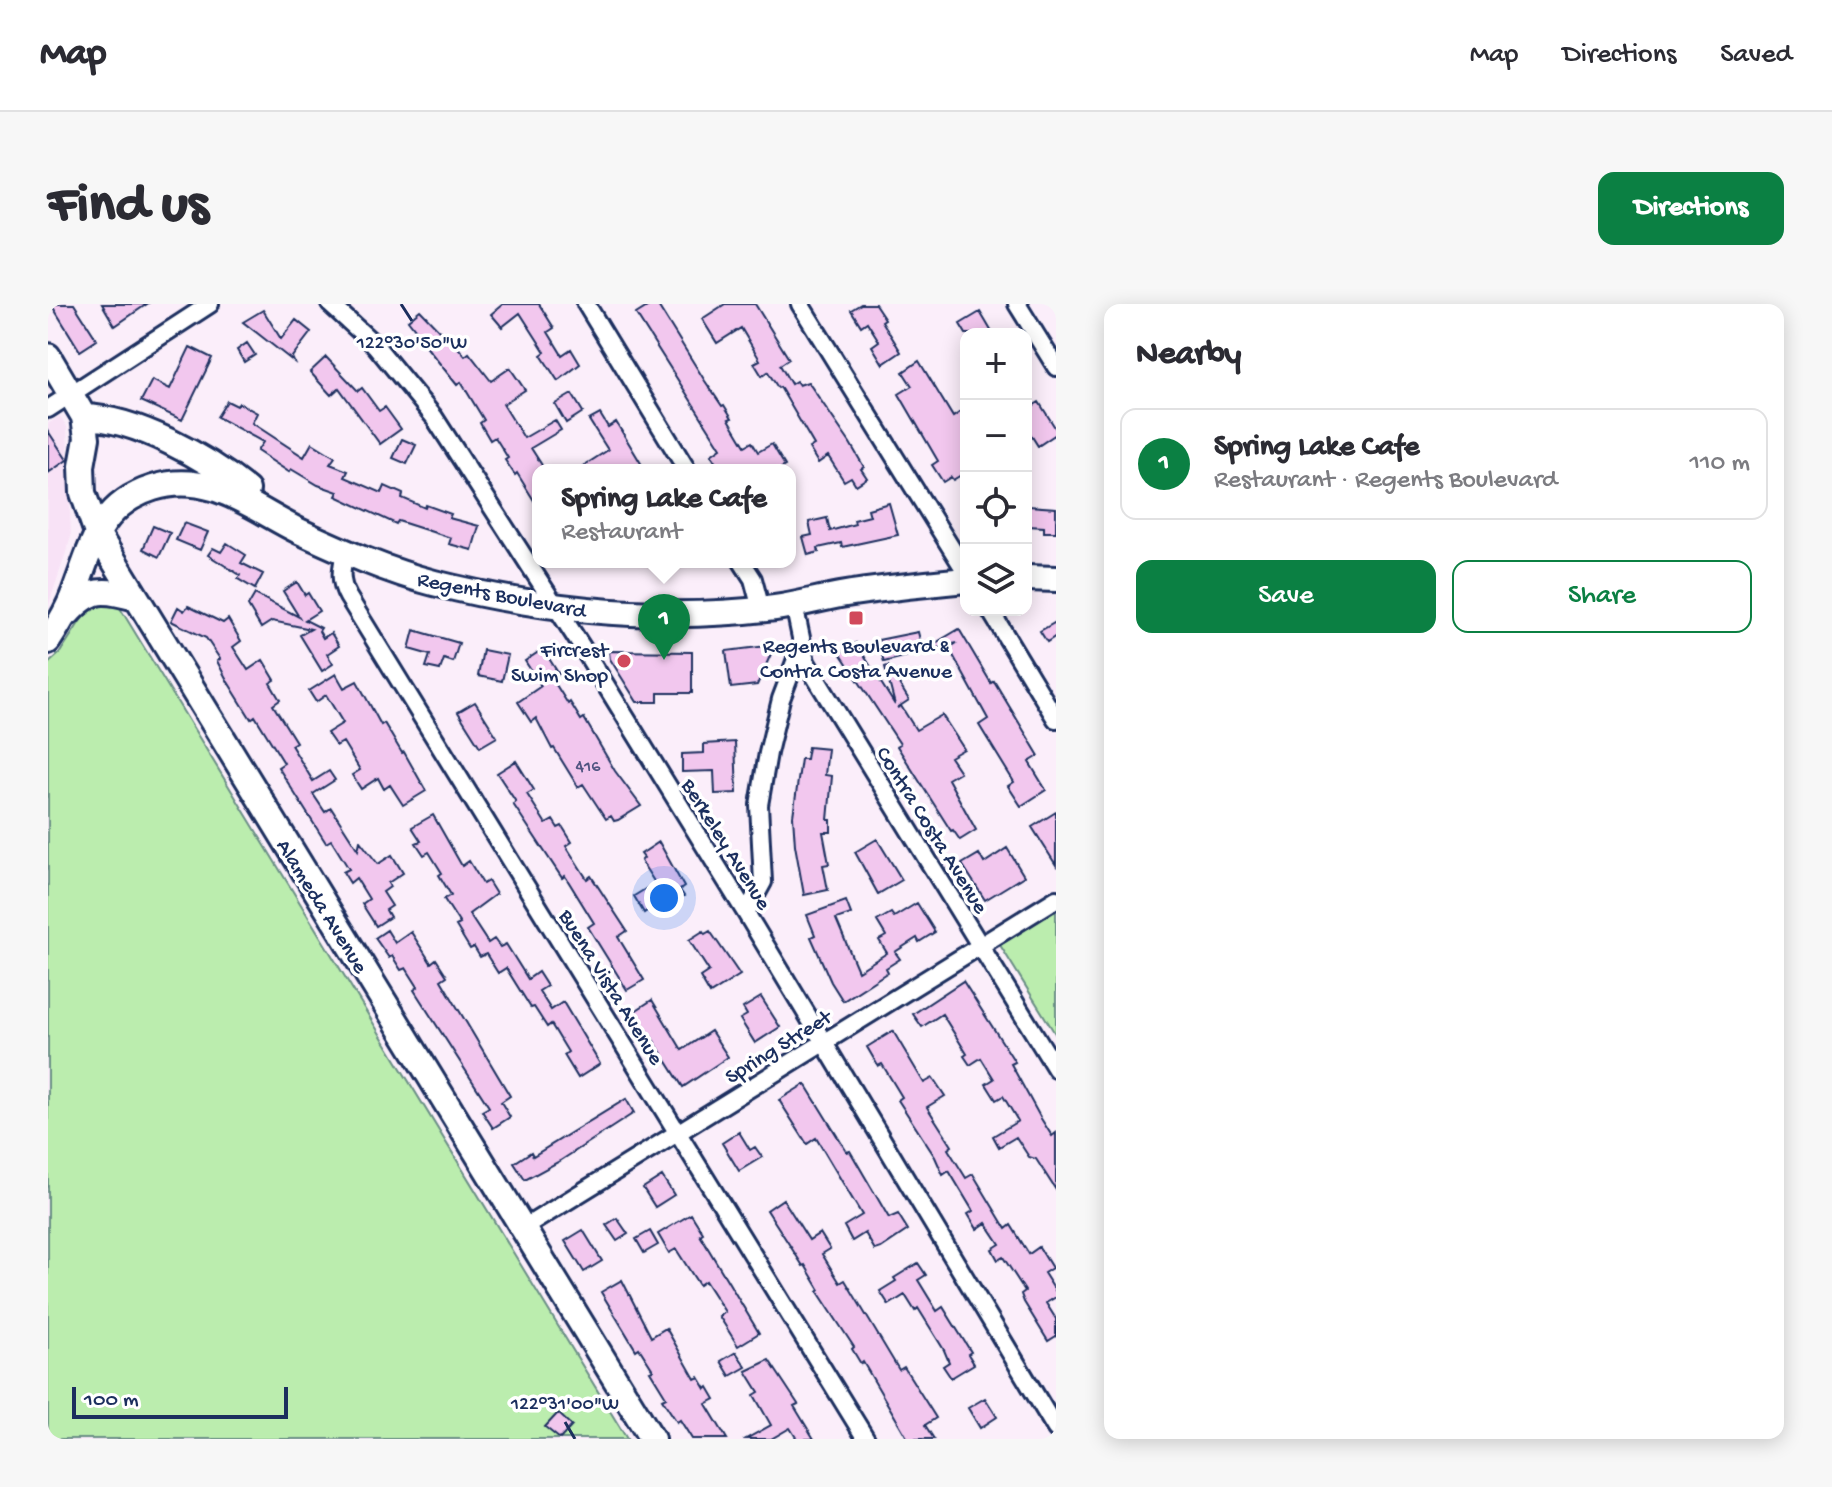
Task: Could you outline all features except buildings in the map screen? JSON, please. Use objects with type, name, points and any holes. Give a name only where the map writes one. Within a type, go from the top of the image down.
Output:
[{"type":"main road","name":"Alameda Avenue","points":[[48,356],[84,417],[87,438],[82,466],[83,493],[97,533],[652,1439]]},
{"type":"main road","points":[[84,417],[103,418],[122,424],[194,455],[236,482],[295,529]]},
{"type":"main road","name":"Regents Boulevard","points":[[48,641],[61,620],[97,533],[117,506],[152,488],[178,483],[227,491],[295,529],[345,552],[430,582],[555,606],[685,615],[761,609],[896,586],[960,581]]},
{"type":"main road","points":[[1032,578],[1056,579]]},
{"type":"main road","points":[[61,620],[82,598],[105,589],[136,598]]},
{"type":"street","points":[[48,409],[210,304]]},
{"type":"street","name":"Berkeley Avenue","points":[[330,304],[375,345],[415,392],[555,606],[824,1041],[1056,1429]]},
{"type":"street","points":[[586,304],[683,464]]},
{"type":"street","points":[[800,304],[960,562]]},
{"type":"street","points":[[1017,304],[1056,367]]},
{"type":"street","name":"Buena Vista Avenue","points":[[345,552],[340,575],[342,587],[866,1439]]},
{"type":"street","points":[[746,568],[753,579],[761,609]]},
{"type":"street","name":"Contra Costa Avenue","points":[[794,604],[806,662],[1056,1069]]},
{"type":"street","points":[[994,616],[1056,719]]},
{"type":"street","points":[[746,913],[763,882],[759,805],[768,753],[781,699],[801,646]]},
{"type":"street","name":"Spring Street","points":[[522,1229],[1056,899]]},
{"type":"shaded area","points":[[60,416],[67,427],[71,537],[48,607],[48,424]]},
{"type":"green space","points":[[114,601],[627,1439],[48,1439],[48,664],[59,654],[90,606]]},
{"type":"green space","points":[[1056,910],[1056,1035],[1000,945]]},
{"type":"place","name":"Regents Boulevard & Contra Costa Avenue","points":[[856,618]]},
{"type":"place","name":"Spring Lake Cafe","points":[[664,660]]},
{"type":"place","name":"Fircrest Swim Shop","points":[[624,661]]}]
